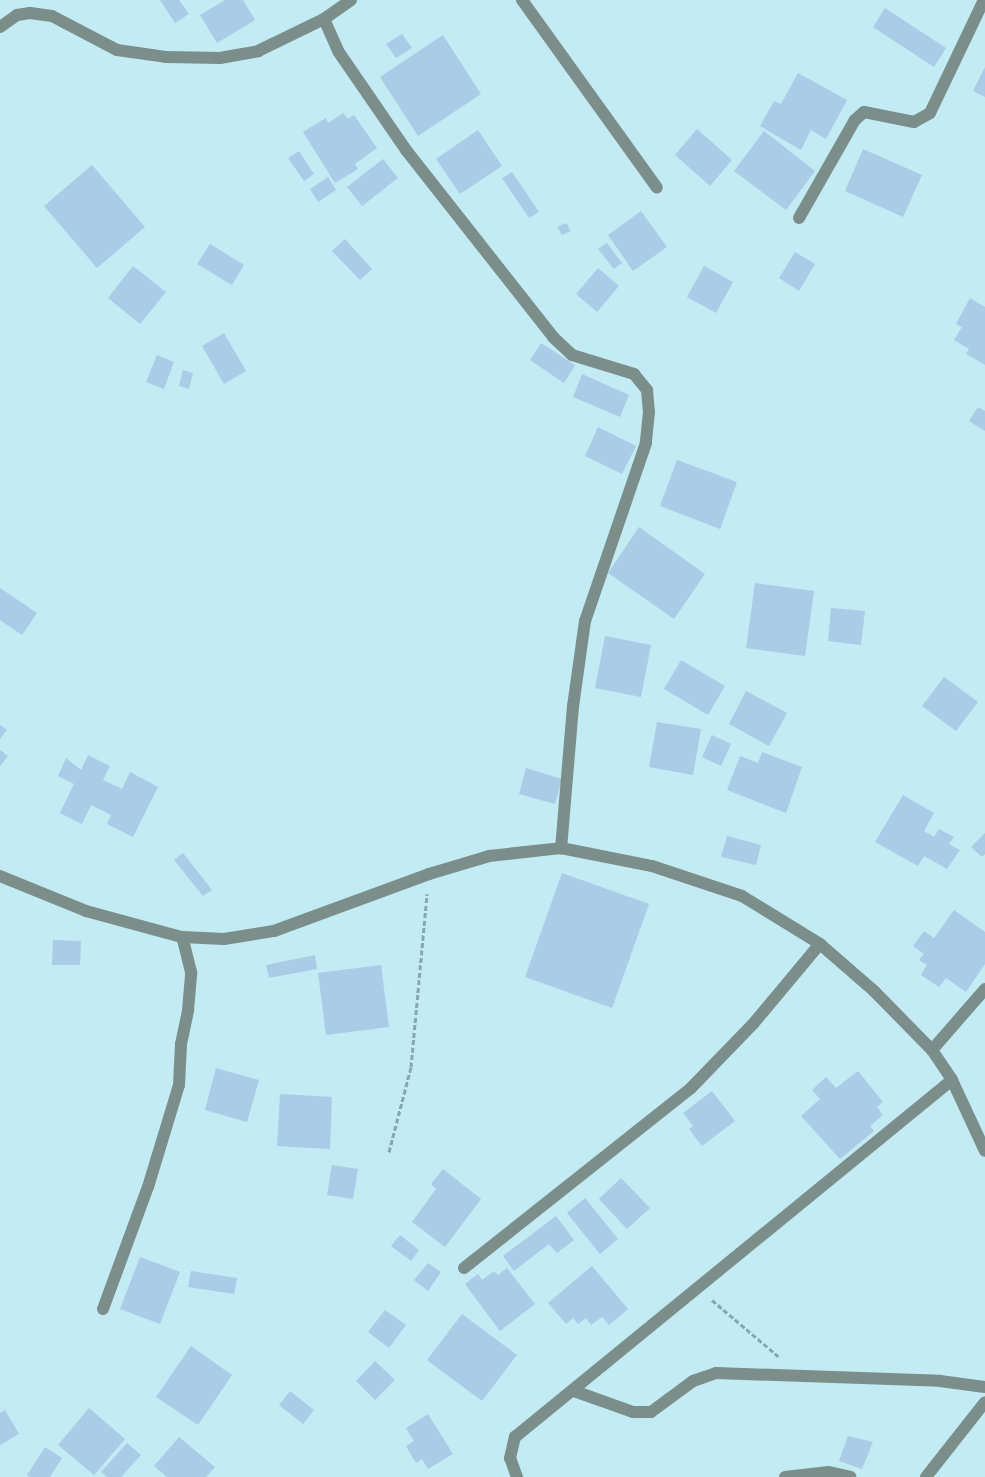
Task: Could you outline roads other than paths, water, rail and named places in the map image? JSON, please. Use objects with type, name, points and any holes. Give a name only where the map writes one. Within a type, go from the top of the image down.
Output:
[{"type":"street","points":[[0,27],[18,15],[30,13],[52,16],[117,50],[166,57],[220,58],[258,51],[324,20],[352,0]]},
{"type":"street","points":[[522,0],[656,188]]},
{"type":"street","points":[[799,218],[855,120],[864,112],[914,122],[930,113],[984,0]]},
{"type":"street","points":[[324,20],[338,51],[406,150],[554,338],[572,355],[634,374],[647,390],[646,443],[585,621],[574,706],[561,848]]},
{"type":"street","points":[[0,876],[86,911],[182,937],[224,939],[274,931],[429,874],[490,856],[561,848],[652,866],[742,896],[820,944],[874,991],[932,1050],[952,1080],[985,1151]]},
{"type":"street","points":[[103,1309],[148,1187],[179,1085],[181,1044],[188,1010],[191,972],[182,937]]},
{"type":"street","points":[[464,1268],[690,1089],[753,1024],[820,944]]},
{"type":"street","points":[[932,1050],[985,989]]},
{"type":"street","points":[[517,1477],[510,1458],[515,1437],[574,1390],[696,1286],[952,1080]]},
{"type":"street","points":[[574,1390],[633,1412],[651,1412],[694,1381],[716,1373],[940,1381],[985,1387]]},
{"type":"street","points":[[926,1477],[985,1402]]},
{"type":"street","points":[[785,1477],[830,1472],[850,1477]]}]
